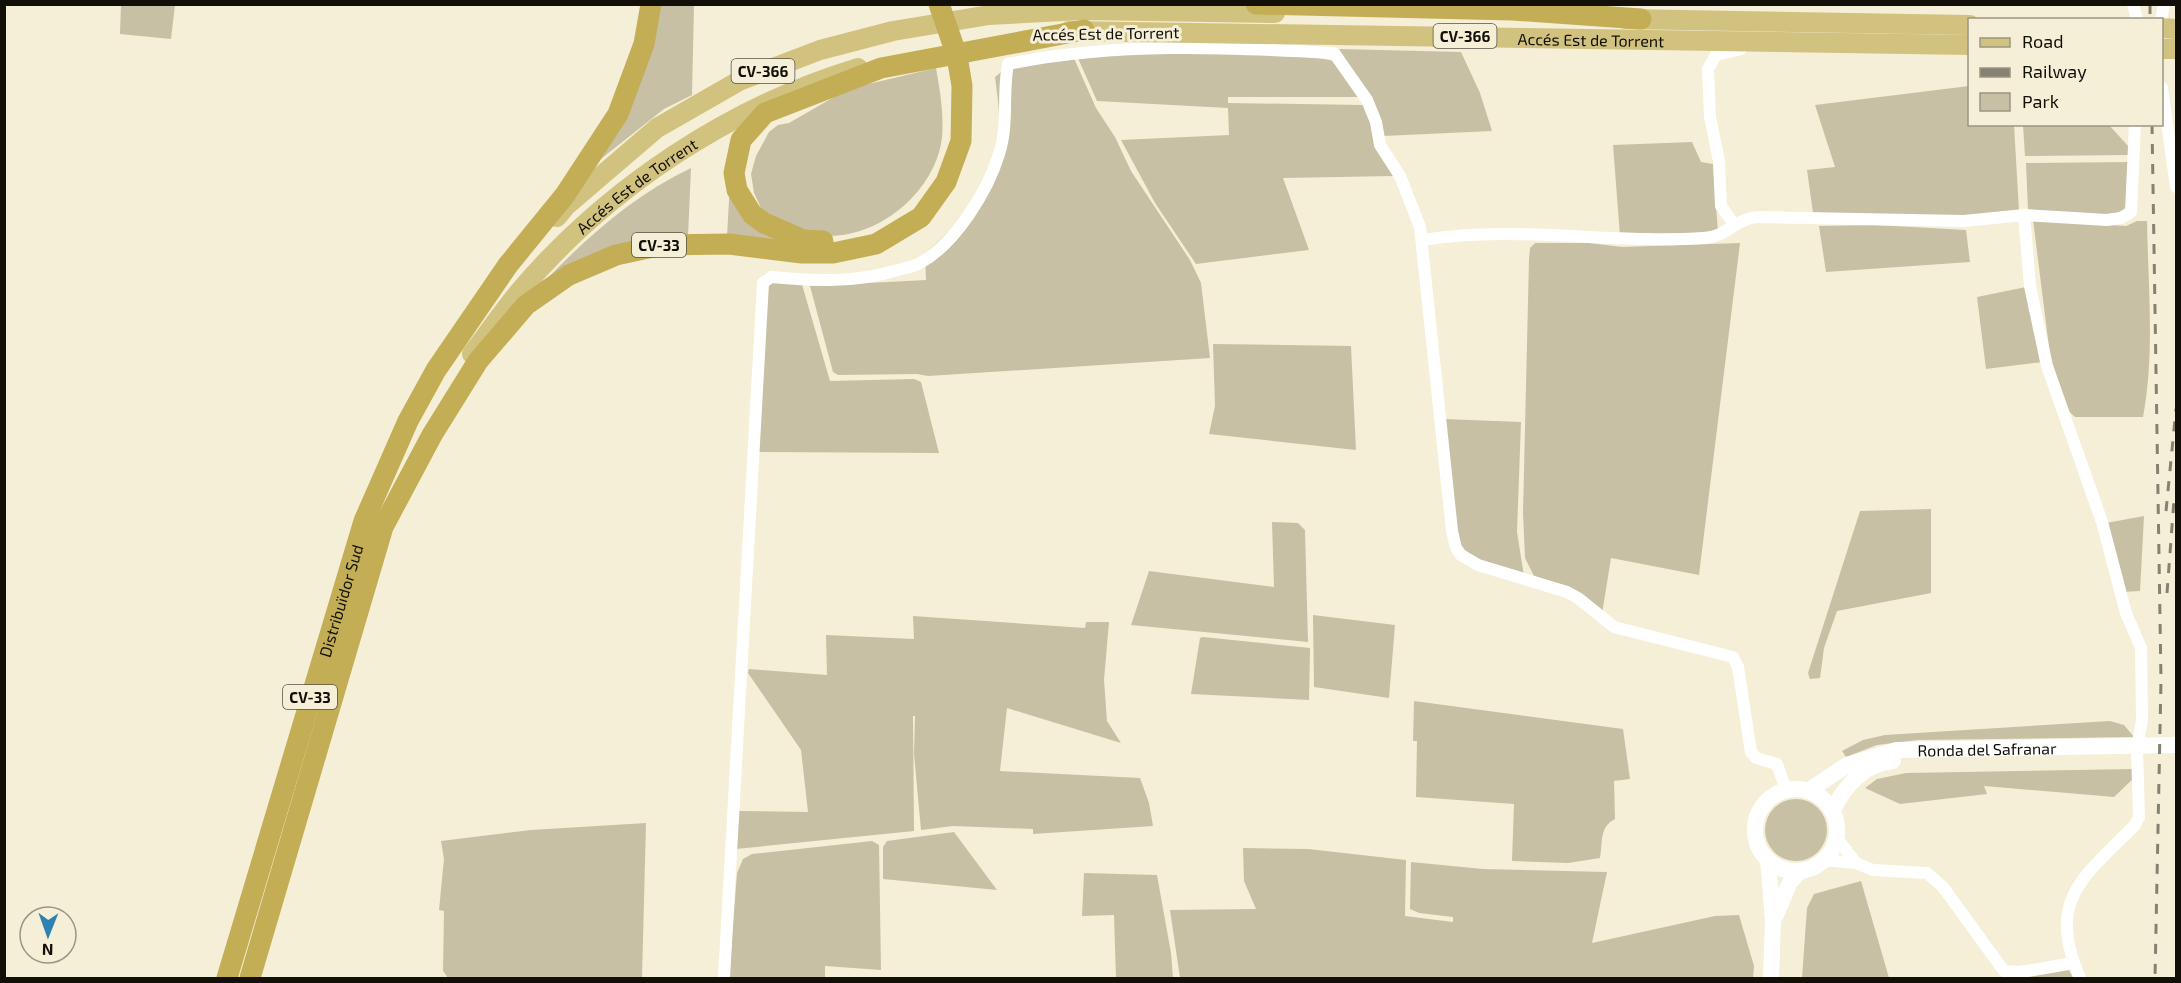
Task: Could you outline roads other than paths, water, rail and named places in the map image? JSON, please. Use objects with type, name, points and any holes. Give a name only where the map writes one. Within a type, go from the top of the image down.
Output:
[{"type":"highway","name":"CV-33","points":[[436,370],[508,265],[565,195],[618,114],[644,44],[651,4]]},
{"type":"highway","points":[[928,4],[939,34],[956,86],[951,108],[948,145],[936,178],[915,206],[871,235],[834,242],[803,240],[764,223],[744,203],[734,173],[741,140],[765,112],[881,68],[1084,30]]},
{"type":"highway","name":"CV-33","points":[[383,527],[432,435],[478,361],[526,305],[570,276],[616,255],[662,244],[729,244],[802,253],[833,253],[876,244],[921,217],[946,182],[961,141],[956,86],[957,56],[939,4]]},
{"type":"highway","points":[[1256,4],[1515,8],[1641,19]]},
{"type":"highway","name":"Distribuïdor Sud","points":[[227,978],[364,521],[408,421],[436,370]]},
{"type":"highway","name":"Distribuïdor Sud","points":[[250,978],[383,527]]},
{"type":"main road","name":"Accés Est de Torrent","points":[[436,370],[566,206],[657,128],[739,81],[820,50],[893,31],[989,15],[1082,10],[1968,25]]},
{"type":"main road","name":"Accés Est de Torrent","points":[[383,527],[425,431],[471,356],[520,291],[588,222],[668,160],[756,107],[825,78],[898,56],[991,37],[1084,30],[1968,45]]},
{"type":"street","points":[[2164,4],[2168,26]]},
{"type":"street","points":[[1734,224],[1721,206],[1719,161],[1710,117],[1707,69],[1716,55],[1737,49],[1801,49],[1846,43]]},
{"type":"street","points":[[724,978],[763,283],[771,277],[857,280],[920,263],[955,234],[983,194],[1000,153],[1006,116],[1004,84],[1008,64],[1046,56],[1159,47],[1334,53],[1367,100],[1377,122],[1380,146],[1400,176],[1423,240],[1442,455],[1456,548],[1468,560],[1478,565],[1550,585],[1578,597],[1614,627],[1733,657],[1738,667],[1752,752],[1756,758],[1777,764],[1786,790]]},
{"type":"street","points":[[2163,102],[2176,187]]},
{"type":"street","points":[[1423,240],[1536,235],[1617,239],[1705,238],[1717,237],[1742,219],[1757,217],[1964,221],[2024,215],[2107,220],[2121,218],[2131,212],[2135,126]]},
{"type":"street","points":[[2024,215],[2030,286],[2047,366],[2102,522],[2126,613],[2138,637],[2142,659],[2142,720],[2137,749],[2139,817],[2135,825],[2086,875],[2072,895],[2066,925],[2073,963],[2080,978]]},
{"type":"street","name":"Ronda del Safranar","points":[[1832,811],[1847,784],[1860,774],[1888,761],[2128,751],[2176,745]]},
{"type":"street","name":"Ronda del Safranar","points":[[1808,791],[1847,765],[1897,750],[2128,751],[2176,755]]},
{"type":"street","points":[[1800,871],[1778,867],[1768,860],[1756,840],[1757,817],[1768,800],[1786,790],[1808,791],[1818,795],[1832,811],[1836,837],[1856,863]]},
{"type":"street","points":[[1824,860],[1836,837]]},
{"type":"street","points":[[1768,860],[1773,921],[1771,978]]},
{"type":"street","points":[[1773,921],[1787,888],[1800,871],[1824,860],[1856,863],[1873,870],[1927,873],[1943,887],[2004,971],[2020,972],[2073,963]]},
{"type":"railway","points":[[2150,4],[2150,18]]},
{"type":"railway","points":[[2152,126],[2161,680],[2155,978]]},
{"type":"railway","points":[[2166,511],[2176,409]]},
{"type":"railway","points":[[2167,593],[2174,500]]}]
